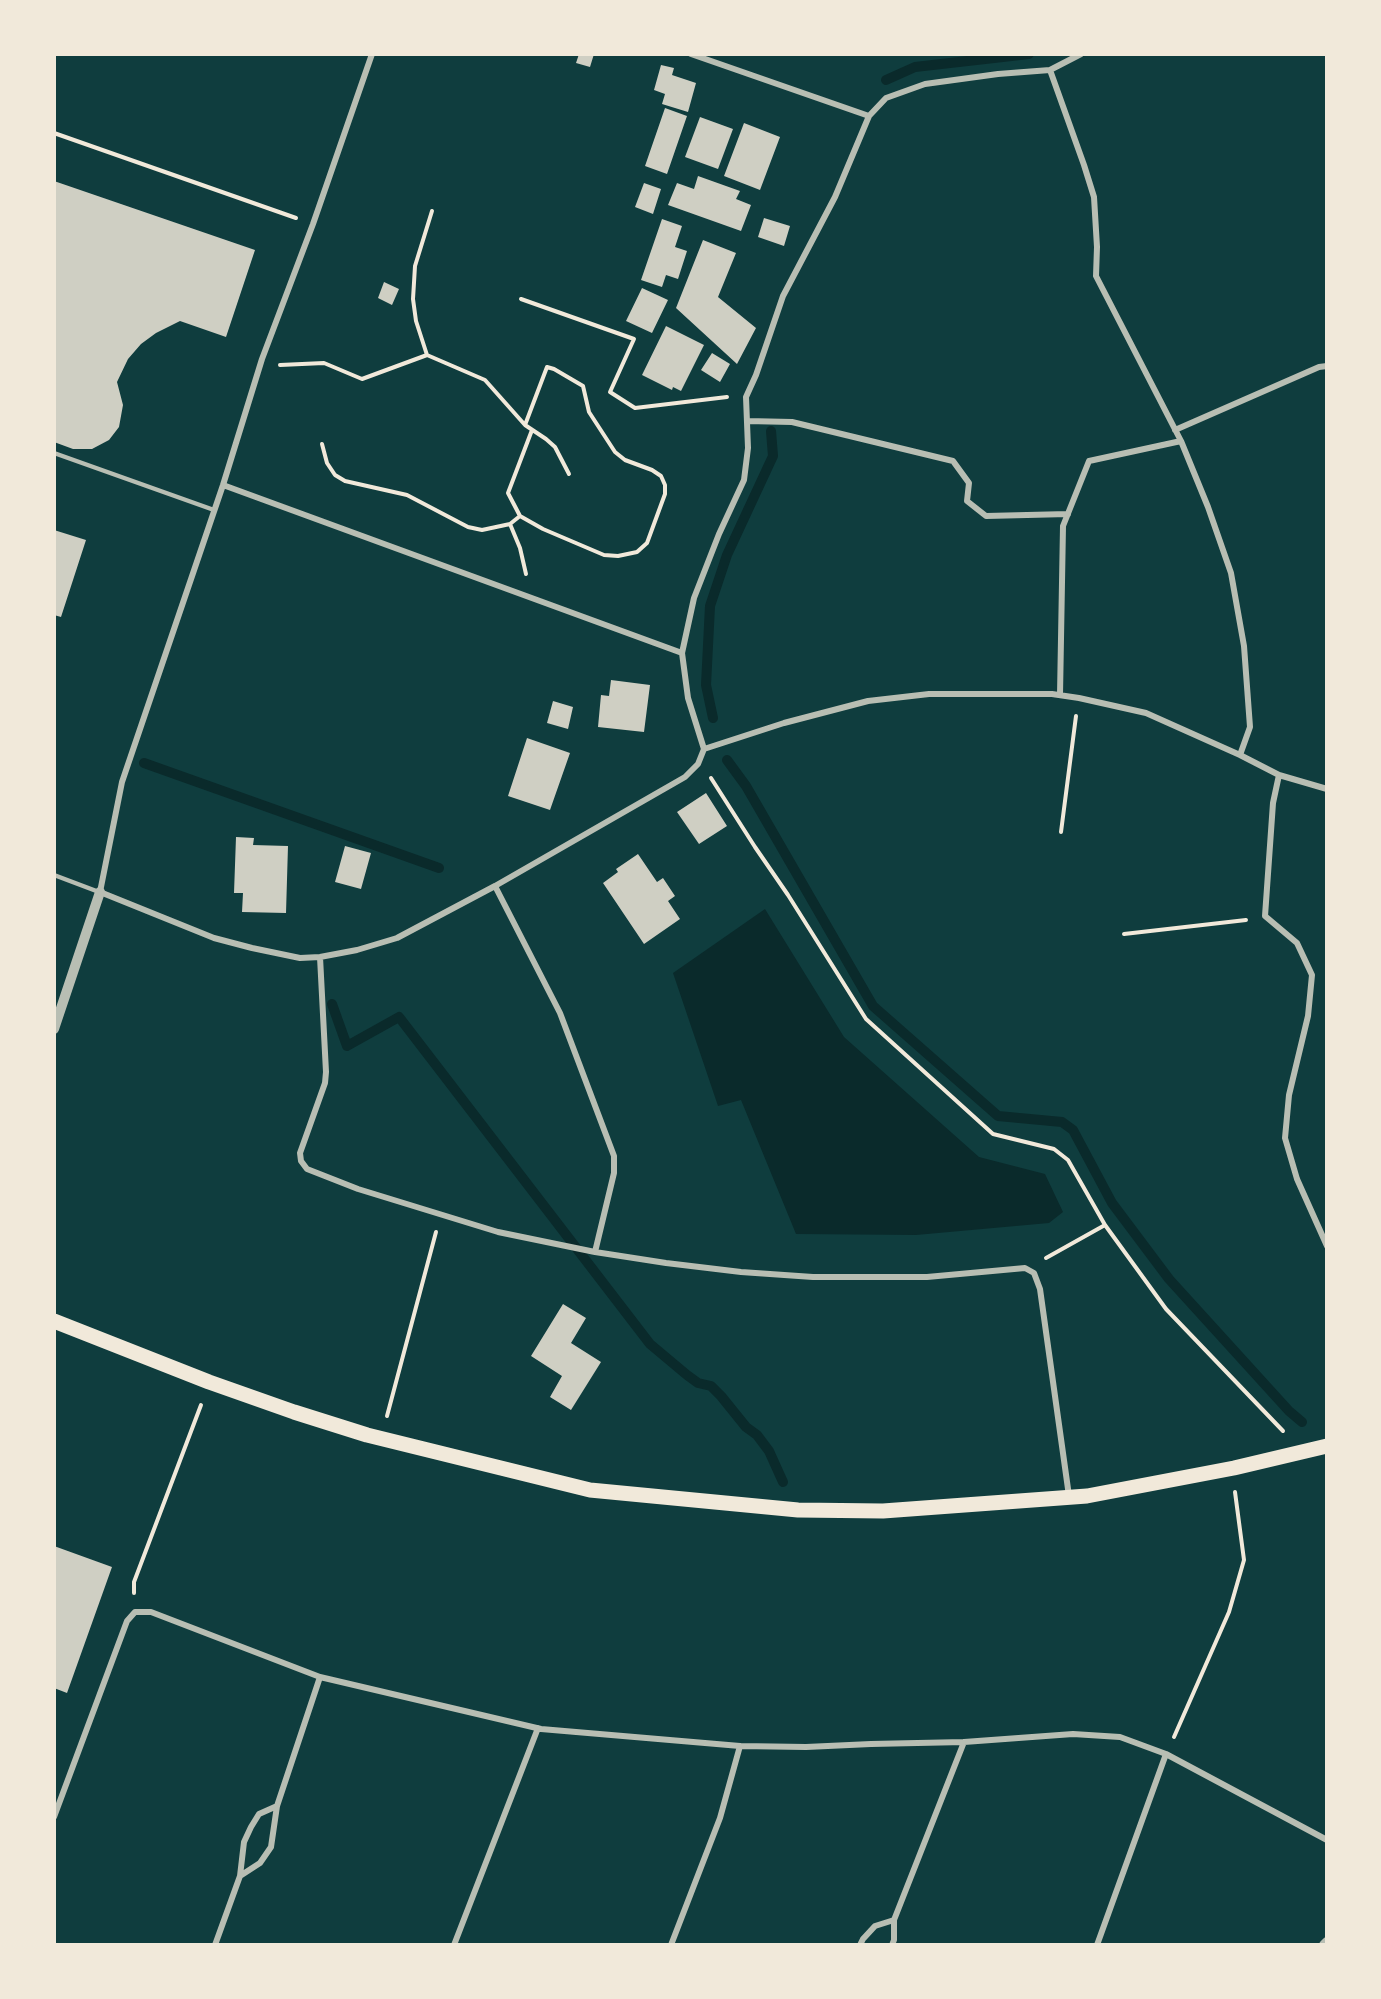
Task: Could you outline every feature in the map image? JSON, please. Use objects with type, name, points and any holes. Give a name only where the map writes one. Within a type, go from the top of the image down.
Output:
[{"type":"main road","points":[[54,1322],[209,1382],[367,1435],[590,1490],[798,1510],[883,1510],[1069,1498],[1234,1468],[1327,1446]]},
{"type":"street","points":[[54,1029],[100,892],[122,782],[223,484],[262,359],[313,224],[372,54]]},
{"type":"street","points":[[691,54],[869,116]]},
{"type":"street","points":[[100,892],[214,938],[252,948],[300,958],[357,950],[398,938],[495,886],[685,777],[698,764],[704,749],[688,698],[682,653],[694,598],[719,534],[744,480],[748,448],[746,398],[783,296],[835,198],[869,116],[886,98],[925,84],[998,74],[1050,70],[1081,54]]},
{"type":"street","points":[[1050,70],[1094,197],[1096,276],[1181,441],[1208,507],[1231,573],[1244,646],[1250,727],[1240,755]]},
{"type":"street","points":[[1175,430],[1319,367],[1327,366]]},
{"type":"street","points":[[747,421],[792,422],[953,461],[969,483],[967,501],[986,516],[1068,514]]},
{"type":"street","points":[[1060,695],[1063,526],[1089,461],[1181,441]]},
{"type":"street","points":[[223,484],[682,653]]},
{"type":"street","points":[[704,749],[784,723],[868,701],[929,694],[1060,695],[1146,713],[1280,775],[1327,789]]},
{"type":"street","points":[[1280,775],[1273,803],[1265,916],[1297,942],[1312,975],[1308,1016],[1289,1095],[1286,1138],[1298,1179],[1327,1246]]},
{"type":"street","points":[[495,886],[560,1013],[614,1156],[614,1173],[595,1252]]},
{"type":"street","points":[[320,957],[325,1083],[300,1153],[307,1168],[358,1189],[498,1232],[595,1252],[741,1272],[813,1277],[927,1277],[1025,1268],[1034,1273],[1040,1288],[1069,1498]]},
{"type":"street","points":[[54,1817],[128,1621],[135,1611],[151,1612],[320,1677],[538,1728],[740,1746],[806,1747],[964,1742],[1073,1734],[1120,1737],[1166,1754],[1327,1840]]},
{"type":"street","points":[[240,1876],[260,1863],[271,1847],[277,1806],[320,1677]]},
{"type":"street","points":[[454,1945],[538,1728]]},
{"type":"street","points":[[892,1945],[894,1920],[964,1742]]},
{"type":"street","points":[[671,1945],[720,1818],[740,1746]]},
{"type":"street","points":[[1097,1945],[1166,1754]]},
{"type":"street","points":[[215,1945],[240,1876],[244,1842],[259,1814],[277,1806]]},
{"type":"street","points":[[860,1945],[875,1926],[894,1920]]},
{"type":"lane","points":[[54,453],[214,510]]},
{"type":"lane","points":[[54,875],[100,892]]},
{"type":"path","points":[[54,133],[313,224]]},
{"type":"path","points":[[427,355],[416,321],[413,299],[415,266],[432,211]]},
{"type":"path","points":[[521,299],[634,339],[610,393],[635,408],[729,397],[746,398]]},
{"type":"path","points":[[277,365],[324,363],[362,379],[427,355],[485,380],[525,425],[555,447],[569,474]]},
{"type":"path","points":[[525,425],[547,368],[554,369],[583,386],[589,412],[615,452],[625,460],[661,476],[665,484],[665,494],[646,543],[637,552],[618,556],[604,555],[543,529],[520,516],[508,493],[532,430]]},
{"type":"path","points":[[322,444],[327,463],[335,475],[345,481],[407,495],[468,527],[482,530],[510,524],[520,516]]},
{"type":"path","points":[[510,524],[520,548],[527,579],[525,596]]},
{"type":"path","points":[[1061,832],[1079,698]]},
{"type":"path","points":[[698,764],[713,780],[866,1019],[993,1134],[1054,1149],[1068,1160],[1105,1226],[1166,1309],[1283,1431]]},
{"type":"path","points":[[1124,934],[1265,916]]},
{"type":"path","points":[[387,1417],[441,1214]]},
{"type":"path","points":[[1034,1273],[1048,1255],[1105,1226]]},
{"type":"path","points":[[135,1611],[134,1582],[209,1382]]},
{"type":"path","points":[[1166,1754],[1229,1612],[1244,1560],[1235,1489]]},
{"type":"water","points":[[765,909],[844,1037],[979,1157],[1045,1174],[1063,1212],[1049,1223],[916,1235],[796,1234],[741,1100],[718,1106],[673,973]]},
{"type":"building","points":[[579,54],[594,54],[590,67],[576,63]]},
{"type":"building","points":[[661,65],[674,68],[672,75],[696,83],[688,112],[662,104],[665,94],[654,90]]},
{"type":"building","points":[[665,108],[687,116],[667,174],[645,166]]},
{"type":"building","points":[[700,117],[733,129],[718,169],[685,157]]},
{"type":"building","points":[[744,123],[780,137],[760,190],[724,176]]},
{"type":"building","points":[[698,176],[740,191],[736,199],[751,205],[741,231],[668,205],[677,183],[694,189]]},
{"type":"building","points":[[54,181],[255,250],[226,337],[180,321],[156,333],[141,344],[128,359],[117,382],[123,405],[119,427],[109,440],[92,449],[73,449],[54,442]]},
{"type":"building","points":[[644,183],[661,189],[653,214],[635,207]]},
{"type":"building","points":[[764,218],[790,226],[784,246],[758,237]]},
{"type":"building","points":[[662,219],[682,226],[675,247],[687,251],[678,279],[666,275],[662,287],[641,280]]},
{"type":"building","points":[[703,240],[736,253],[718,297],[756,328],[737,364],[676,308]]},
{"type":"building","points":[[384,282],[399,289],[392,305],[378,298]]},
{"type":"building","points":[[642,288],[668,300],[652,333],[626,321]]},
{"type":"building","points":[[666,326],[704,345],[681,391],[673,387],[672,390],[642,375]]},
{"type":"building","points":[[712,353],[730,364],[720,382],[701,370]]},
{"type":"building","points":[[54,530],[86,540],[61,617],[54,615]]},
{"type":"building","points":[[611,680],[650,685],[644,732],[598,727],[601,695],[609,696]]},
{"type":"building","points":[[553,701],[573,707],[568,729],[547,723]]},
{"type":"building","points":[[527,738],[570,753],[550,810],[508,796]]},
{"type":"building","points":[[706,793],[727,826],[699,844],[677,812]]},
{"type":"building","points":[[236,837],[254,838],[253,845],[288,846],[286,913],[242,912],[243,893],[234,893]]},
{"type":"building","points":[[345,846],[371,853],[361,889],[335,882]]},
{"type":"building","points":[[638,854],[657,882],[663,878],[675,896],[668,901],[680,919],[644,944],[603,883],[618,872],[616,869]]},
{"type":"building","points":[[563,1304],[586,1318],[571,1343],[601,1362],[571,1410],[550,1397],[562,1376],[531,1356]]},
{"type":"building","points":[[54,1546],[112,1567],[67,1693],[54,1688]]},
{"type":"waterway","points":[[886,80],[915,67],[1029,54]]},
{"type":"waterway","points":[[713,718],[706,685],[710,606],[727,555],[773,456],[771,431]]},
{"type":"waterway","points":[[727,760],[746,786],[873,1006],[998,1116],[1062,1122],[1073,1130],[1112,1203],[1169,1279],[1289,1411],[1302,1422]]},
{"type":"waterway","points":[[144,763],[439,868]]},
{"type":"waterway","points":[[332,1004],[347,1046],[399,1017],[650,1344],[687,1375],[698,1383],[711,1386],[721,1396],[769,1451],[783,1482]]}]
